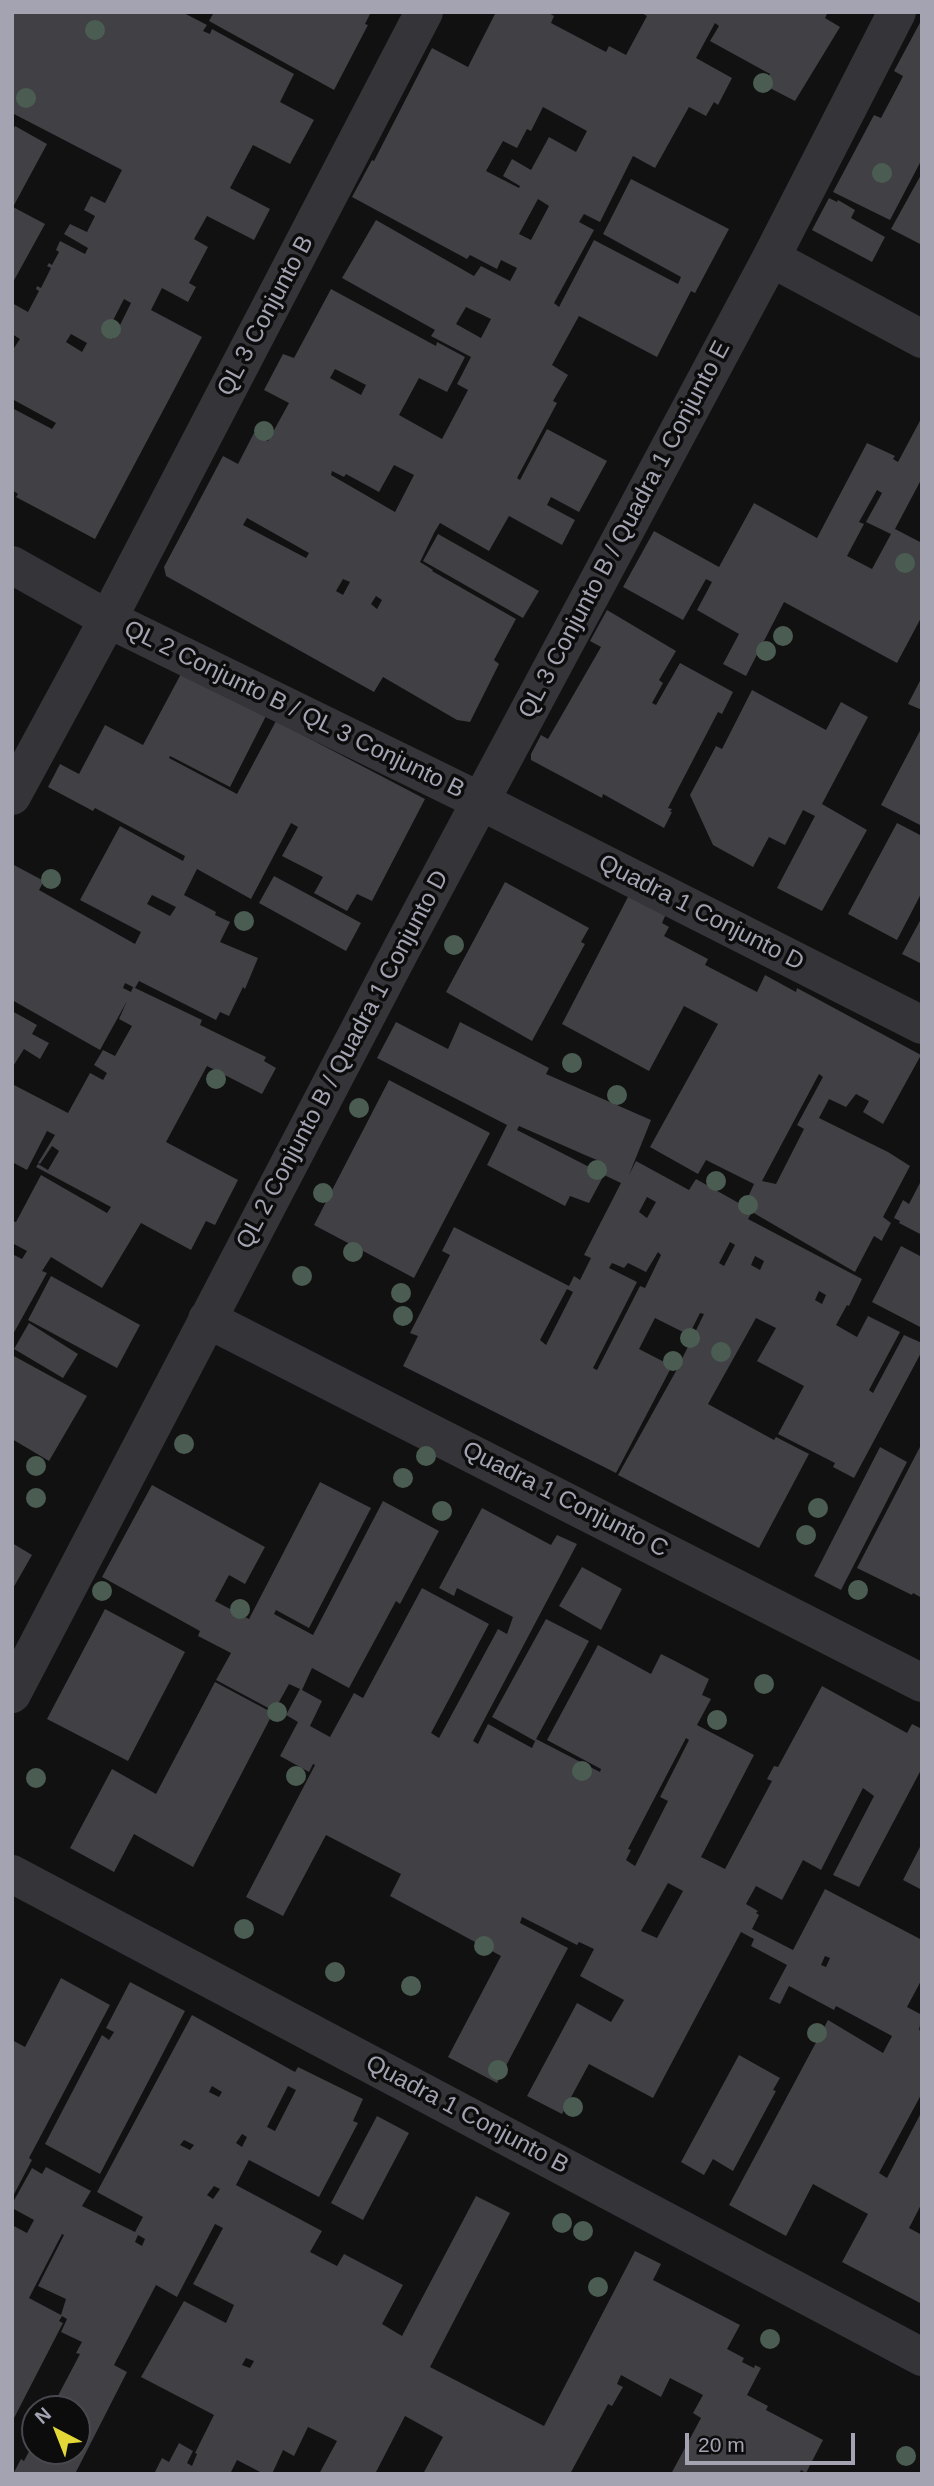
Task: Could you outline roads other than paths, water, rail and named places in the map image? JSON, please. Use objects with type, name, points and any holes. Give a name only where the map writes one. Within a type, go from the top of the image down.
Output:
[{"type":"street","name":"QL 3 Conjunto B","points":[[12,796],[108,619],[424,12]]},
{"type":"street","name":"QL 3 Conjunto B / Quadra 1 Conjunto E","points":[[480,801],[771,258],[897,12]]},
{"type":"street","points":[[771,258],[922,339]]},
{"type":"street","name":"QL 2 Conjunto B / QL 3 Conjunto B","points":[[12,565],[108,619],[480,801]]},
{"type":"street","name":"Quadra 1 Conjunto D","points":[[480,801],[922,1025]]},
{"type":"street","name":"QL 2 Conjunto B / Quadra 1 Conjunto D","points":[[12,1694],[480,801]]},
{"type":"street","name":"Quadra 1 Conjunto C","points":[[207,1319],[922,1683]]},
{"type":"street","name":"Quadra 1 Conjunto B","points":[[12,1874],[922,2357]]}]
